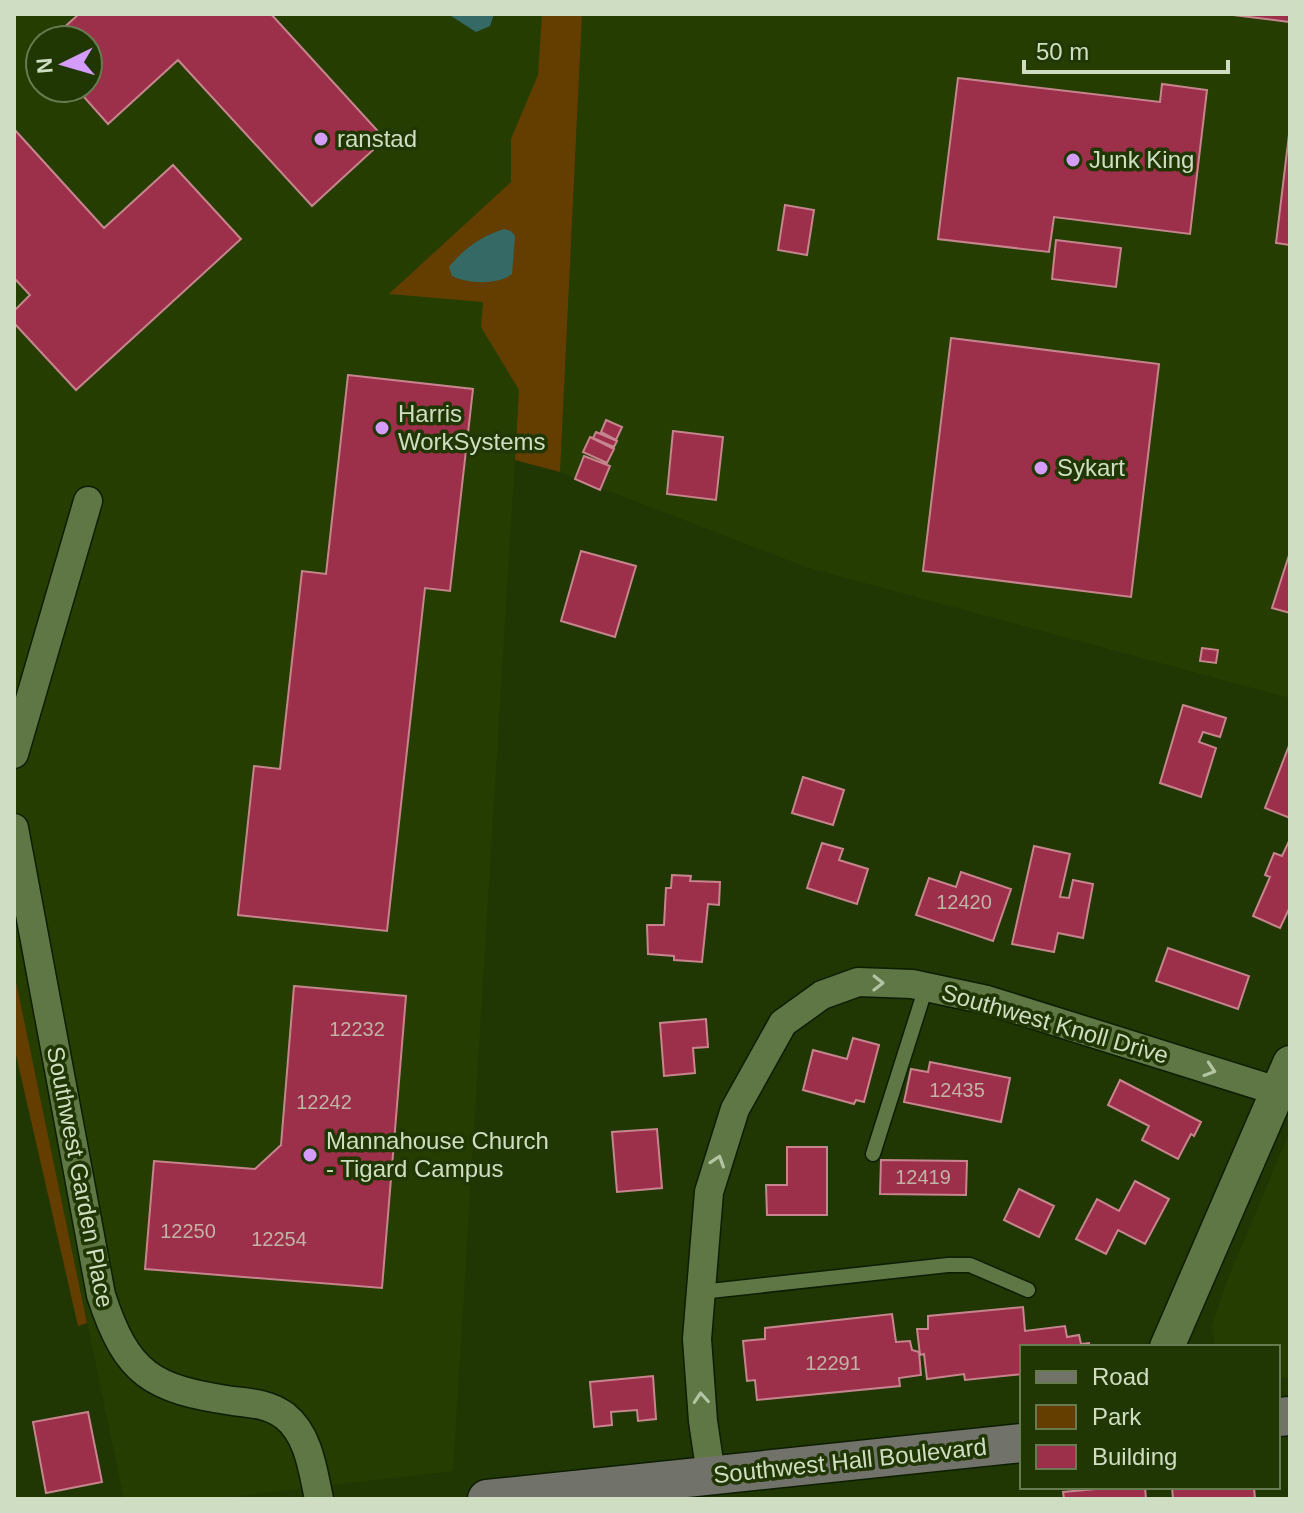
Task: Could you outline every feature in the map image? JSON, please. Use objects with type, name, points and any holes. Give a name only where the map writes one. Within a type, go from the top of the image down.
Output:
[{"type":"main road","name":"Southwest Hall Boulevard","points":[[487,1499],[1020,1443]]},
{"type":"street","points":[[14,754],[88,501]]},
{"type":"street","name":"Southwest Garden Place","points":[[14,828],[98,1280],[111,1326],[126,1352],[146,1374],[166,1387],[188,1395],[269,1406],[287,1417],[302,1436],[319,1499]]},
{"type":"street","name":"Southwest Knoll Drive","points":[[711,1475],[703,1421],[697,1339],[709,1192],[735,1109],[783,1023],[822,995],[858,982],[912,984],[987,1000],[1284,1077]]},
{"type":"street","points":[[1168,1345],[1284,1077]]},
{"type":"lane","points":[[873,1154],[926,987]]},
{"type":"lane","points":[[701,1292],[948,1265],[970,1265],[1028,1290]]},
{"type":"shaded area","points":[[14,14],[542,14],[453,1471],[212,1499],[124,1499],[14,972]]},
{"type":"shaded area","points":[[582,14],[1290,14],[1290,698],[806,567],[560,472]]},
{"type":"shaded area","points":[[1290,1131],[1290,1377],[1280,1378],[1280,1345],[1215,1345],[1212,1326],[1228,1279]]},
{"type":"green space","points":[[542,14],[582,14],[560,472],[515,460],[519,390],[481,327],[483,302],[389,294],[511,182],[511,139],[538,75]]},
{"type":"green space","points":[[14,972],[87,1323],[78,1326],[14,1046]]},
{"type":"water","points":[[448,14],[494,14],[490,26],[476,32]]},
{"type":"water","points":[[504,229],[515,236],[512,274],[483,282],[452,276],[449,267],[467,248]]},
{"type":"building","points":[[79,14],[271,14],[385,139],[312,206],[178,60],[108,124],[90,104],[104,104],[104,24],[68,24]]},
{"type":"building","points":[[1225,14],[1290,14],[1290,22]]},
{"type":"building","name":"Junk King","points":[[958,78],[1160,102],[1162,84],[1207,90],[1190,234],[1054,217],[1049,252],[938,239]]},
{"type":"building","points":[[1290,126],[1290,245],[1276,243]]},
{"type":"building","points":[[14,129],[104,228],[173,165],[241,239],[76,390],[14,323],[14,311],[30,295],[14,278]]},
{"type":"building","points":[[785,205],[814,210],[807,255],[778,250]]},
{"type":"building","points":[[1056,240],[1121,248],[1116,287],[1052,279]]},
{"type":"building","name":"Sykart","points":[[951,338],[1159,364],[1131,597],[923,571]]},
{"type":"building","points":[[348,375],[473,389],[450,591],[425,588],[387,931],[238,915],[254,766],[280,769],[302,571],[326,574]]},
{"type":"building","points":[[606,420],[622,427],[616,440],[601,432]]},
{"type":"building","points":[[673,431],[723,437],[716,500],[667,494]]},
{"type":"building","points":[[596,432],[617,441],[614,447],[593,438]]},
{"type":"building","points":[[590,437],[614,449],[607,463],[583,452]]},
{"type":"building","points":[[584,456],[610,466],[600,490],[575,479]]},
{"type":"building","points":[[581,551],[636,566],[615,637],[561,621]]},
{"type":"building","points":[[1290,552],[1290,613],[1272,608]]},
{"type":"building","points":[[1202,648],[1218,650],[1216,663],[1200,661]]},
{"type":"building","points":[[1183,705],[1226,718],[1220,737],[1203,732],[1199,742],[1216,748],[1201,797],[1160,783]]},
{"type":"building","points":[[1290,743],[1290,818],[1265,808]]},
{"type":"building","points":[[803,777],[844,790],[833,825],[792,813]]},
{"type":"building","points":[[1290,839],[1290,907],[1280,928],[1253,916],[1270,877],[1265,875],[1274,853],[1282,856]]},
{"type":"building","points":[[822,843],[843,849],[839,860],[868,869],[857,904],[807,888]]},
{"type":"building","points":[[1034,846],[1070,854],[1060,897],[1069,898],[1073,880],[1093,884],[1083,938],[1058,933],[1054,952],[1012,944]]},
{"type":"building","points":[[961,872],[1011,889],[993,941],[916,915],[929,878],[956,887]]},
{"type":"building","points":[[672,875],[691,876],[690,881],[720,882],[719,905],[708,904],[702,962],[648,954],[647,925],[664,925],[666,888],[671,888]]},
{"type":"building","points":[[1168,948],[1249,976],[1238,1009],[1156,981]]},
{"type":"building","points":[[294,986],[406,996],[382,1288],[145,1269],[154,1161],[255,1169],[281,1145]]},
{"type":"building","points":[[706,1019],[708,1047],[693,1048],[695,1073],[664,1076],[660,1023]]},
{"type":"building","points":[[853,1038],[879,1045],[864,1102],[856,1100],[854,1104],[803,1090],[813,1050],[847,1059]]},
{"type":"building","points":[[930,1062],[1010,1078],[1001,1122],[904,1102],[911,1069],[928,1072]]},
{"type":"building","points":[[1120,1080],[1201,1122],[1178,1159],[1142,1140],[1149,1126],[1108,1105]]},
{"type":"building","points":[[657,1129],[662,1188],[617,1192],[612,1132]]},
{"type":"building","points":[[787,1147],[827,1147],[827,1215],[767,1215],[766,1185],[787,1185]]},
{"type":"building","points":[[881,1160],[967,1161],[966,1195],[880,1194]]},
{"type":"building","points":[[1135,1181],[1169,1199],[1145,1244],[1118,1230],[1106,1254],[1076,1239],[1097,1199],[1119,1211]]},
{"type":"building","points":[[1019,1189],[1054,1206],[1039,1237],[1004,1220]]},
{"type":"building","points":[[1023,1307],[1025,1331],[1065,1326],[1067,1337],[1079,1335],[1081,1344],[1090,1345],[1020,1345],[1020,1374],[965,1380],[964,1374],[927,1379],[917,1329],[928,1329],[928,1316]]},
{"type":"building","points":[[892,1314],[896,1342],[910,1341],[912,1350],[919,1352],[921,1375],[899,1378],[900,1386],[757,1400],[755,1380],[747,1381],[743,1341],[765,1339],[765,1328]]},
{"type":"building","points":[[653,1376],[656,1419],[638,1421],[637,1410],[611,1412],[612,1425],[594,1427],[590,1382]]},
{"type":"building","points":[[88,1412],[102,1482],[46,1493],[33,1422]]},
{"type":"building","points":[[1145,1489],[1146,1499],[1064,1499],[1063,1492]]},
{"type":"building","points":[[1172,1489],[1254,1489],[1255,1499],[1173,1499]]},
{"type":"place","name":"ranstad","points":[[321,139]]},
{"type":"place","name":"Junk King","points":[[1073,160]]},
{"type":"place","name":"Harris WorkSystems","points":[[382,428]]},
{"type":"place","name":"Sykart","points":[[1041,468]]},
{"type":"place","name":"Mannahouse Church - Tigard Campus","points":[[310,1155]]}]
